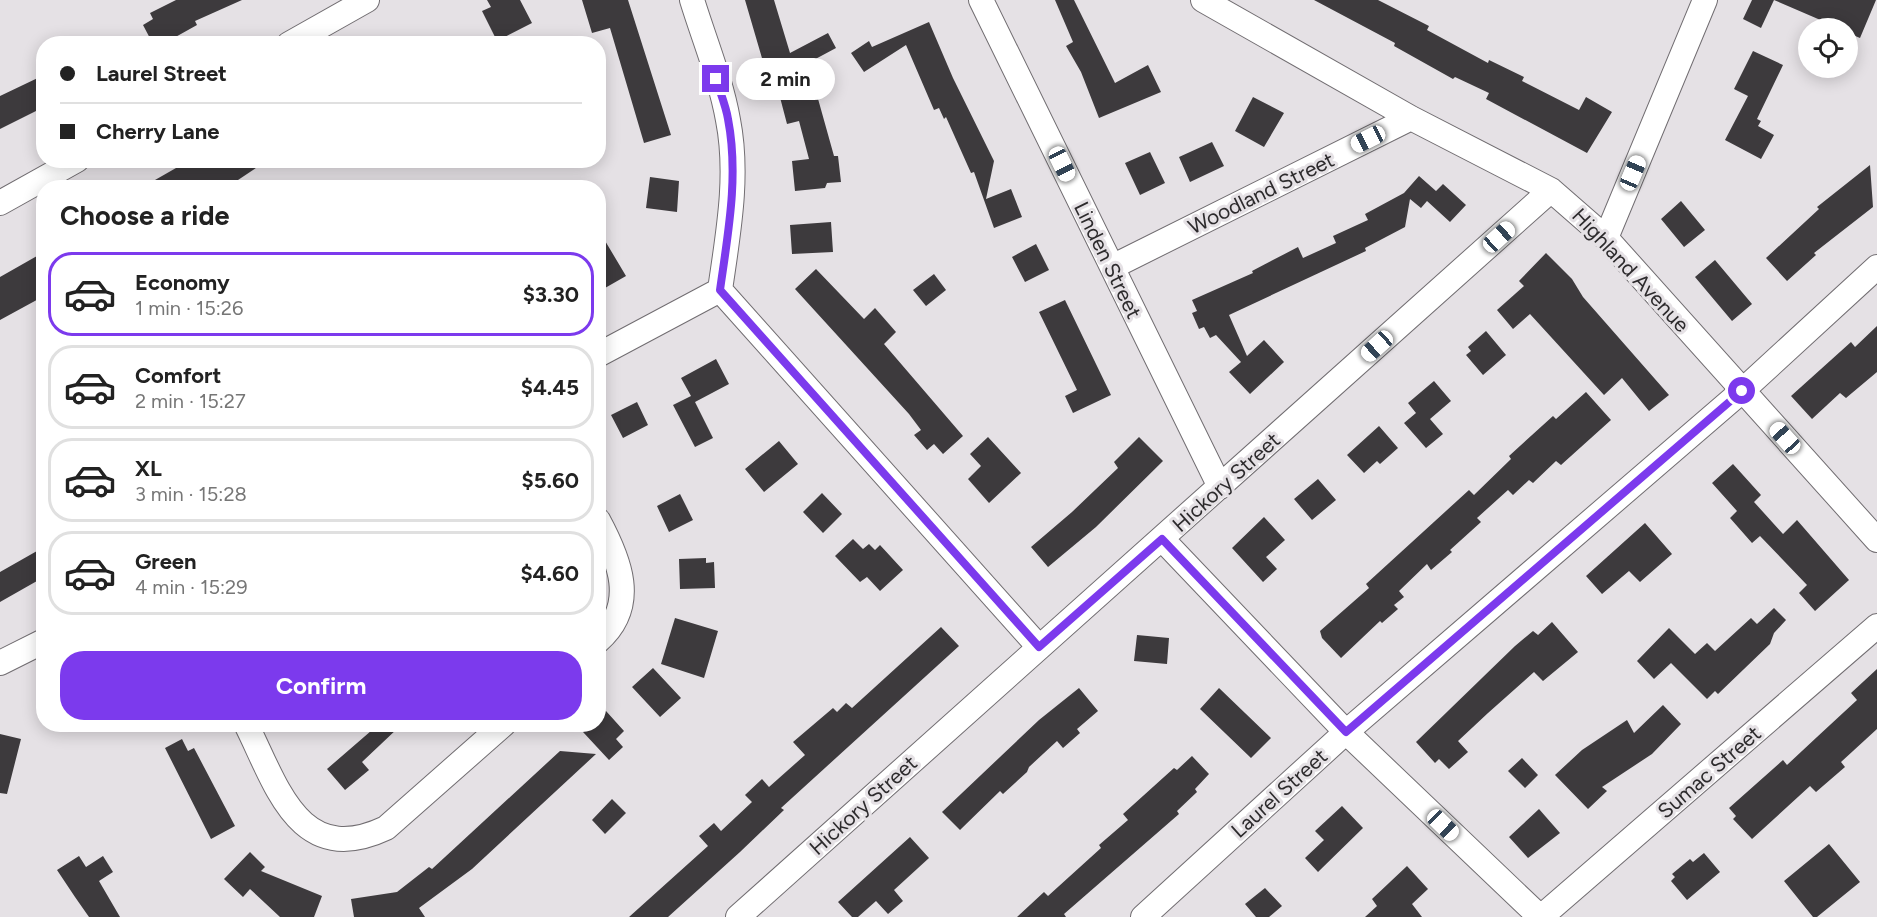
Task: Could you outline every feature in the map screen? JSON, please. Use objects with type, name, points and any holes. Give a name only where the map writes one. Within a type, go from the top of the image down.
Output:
[{"type":"street","points":[[303,36],[367,0]]},
{"type":"street","points":[[692,0],[728,119],[732,167],[732,213],[720,290]]},
{"type":"street","name":"Linden Street","points":[[981,0],[1220,487]]},
{"type":"street","name":"Highland Avenue","points":[[1203,0],[1411,118],[1551,190],[1605,238],[1877,540]]},
{"type":"street","points":[[1605,238],[1705,0]]},
{"type":"street","name":"Woodland Street","points":[[1112,267],[1411,118]]},
{"type":"street","points":[[41,180],[63,168]]},
{"type":"street","points":[[0,203],[36,183]]},
{"type":"street","name":"Hickory Street","points":[[738,917],[1551,190]]},
{"type":"street","name":"Laurel Street","points":[[1143,917],[1346,732],[1742,391],[1877,267]]},
{"type":"street","points":[[606,351],[720,290]]},
{"type":"street","points":[[720,290],[1039,647]]},
{"type":"street","points":[[606,536],[619,562],[623,590],[617,615],[606,630]]},
{"type":"street","points":[[1162,539],[1346,732],[1540,917]]},
{"type":"street","name":"Sumac Street","points":[[1540,917],[1877,626]]},
{"type":"street","points":[[0,663],[36,645]]},
{"type":"street","points":[[250,732],[281,794],[302,824],[325,836],[351,840],[370,836],[386,828],[495,732]]},
{"type":"building","points":[[176,0],[242,0],[195,21],[197,25],[177,36],[149,36],[143,25],[153,19],[150,13]]},
{"type":"building","points":[[487,0],[520,0],[532,23],[507,36],[494,36],[482,11],[491,7]]},
{"type":"building","points":[[582,0],[628,0],[671,135],[644,143],[610,28],[592,33]]},
{"type":"building","points":[[745,0],[774,0],[790,53],[828,33],[836,48],[808,63],[834,156],[838,156],[841,182],[827,183],[825,188],[795,191],[792,161],[809,159],[799,121],[787,124],[771,63],[764,65]]},
{"type":"building","points":[[1055,0],[1074,0],[1115,83],[1148,65],[1161,92],[1099,118],[1081,72],[1066,46],[1073,42]]},
{"type":"building","points":[[1314,0],[1378,0],[1429,26],[1427,30],[1488,63],[1489,60],[1524,77],[1522,81],[1579,110],[1586,97],[1612,112],[1587,153],[1486,99],[1489,93],[1455,77],[1453,79],[1394,46],[1395,43]]},
{"type":"building","points":[[1752,0],[1774,0],[1761,28],[1743,19]]},
{"type":"building","points":[[1774,0],[1876,0],[1860,38],[1858,37],[1858,18],[1816,18]]},
{"type":"building","points":[[929,22],[953,78],[994,161],[986,199],[1011,189],[1022,217],[994,228],[974,172],[971,173],[946,117],[944,119],[939,108],[934,110],[906,45],[864,72],[851,53],[869,41],[872,47]]},
{"type":"building","points":[[1753,51],[1783,65],[1757,119],[1761,121],[1758,126],[1774,135],[1761,159],[1725,140],[1748,96],[1734,89]]},
{"type":"building","points":[[36,79],[36,111],[0,129],[0,96]]},
{"type":"building","points":[[1253,97],[1284,113],[1264,147],[1235,131]]},
{"type":"building","points":[[1212,142],[1224,166],[1190,182],[1179,157]]},
{"type":"building","points":[[1150,152],[1165,183],[1140,195],[1125,163]]},
{"type":"building","points":[[1870,165],[1873,207],[1814,253],[1816,255],[1787,281],[1766,258],[1819,209],[1817,207]]},
{"type":"building","points":[[176,168],[256,168],[238,180],[155,180]]},
{"type":"building","points":[[1419,176],[1436,191],[1443,184],[1466,205],[1450,222],[1427,201],[1421,208],[1410,199],[1405,227],[1365,248],[1366,251],[1229,315],[1247,356],[1264,340],[1284,362],[1250,394],[1229,372],[1241,362],[1216,335],[1210,338],[1204,327],[1199,329],[1192,313],[1197,311],[1192,300],[1253,273],[1252,271],[1298,247],[1303,258],[1336,243],[1333,236],[1368,220],[1365,214],[1404,193]]},
{"type":"building","points":[[650,177],[679,181],[677,212],[646,208]]},
{"type":"building","points":[[1681,201],[1705,230],[1684,247],[1661,219]]},
{"type":"building","points":[[831,222],[833,252],[792,254],[790,225]]},
{"type":"building","points":[[606,242],[626,276],[606,287]]},
{"type":"building","points":[[1036,244],[1049,270],[1025,282],[1012,257]]},
{"type":"building","points":[[1546,253],[1572,279],[1583,297],[1669,395],[1649,411],[1622,378],[1604,395],[1530,314],[1513,329],[1497,310],[1524,286],[1519,281]]},
{"type":"building","points":[[36,257],[36,300],[0,320],[0,277]]},
{"type":"building","points":[[1715,260],[1752,304],[1732,321],[1695,277]]},
{"type":"building","points":[[816,269],[864,319],[875,308],[896,332],[884,344],[963,436],[943,454],[934,444],[927,450],[914,435],[921,430],[909,414],[795,289]]},
{"type":"building","points":[[934,274],[946,290],[926,306],[913,290]]},
{"type":"building","points":[[1065,300],[1111,395],[1073,413],[1065,396],[1077,390],[1039,312]]},
{"type":"building","points":[[1877,326],[1877,372],[1846,398],[1840,393],[1812,419],[1791,396],[1851,342],[1855,347]]},
{"type":"building","points":[[1486,331],[1506,355],[1483,375],[1466,355],[1471,351],[1468,347]]},
{"type":"building","points":[[716,359],[729,384],[695,402],[713,438],[695,447],[673,405],[691,396],[681,378]]},
{"type":"building","points":[[1434,381],[1451,401],[1430,419],[1443,434],[1426,448],[1404,423],[1416,413],[1408,403]]},
{"type":"building","points":[[1586,392],[1611,420],[1561,465],[1556,461],[1533,483],[1529,480],[1513,495],[1508,490],[1477,518],[1481,522],[1450,550],[1452,552],[1431,570],[1427,564],[1399,591],[1404,597],[1394,605],[1398,609],[1382,623],[1380,621],[1341,658],[1322,638],[1320,631],[1369,588],[1366,584],[1469,490],[1474,495],[1511,459],[1509,456],[1553,416],[1556,419]]},
{"type":"building","points":[[637,402],[648,425],[623,438],[611,415]]},
{"type":"building","points":[[1379,426],[1398,448],[1380,464],[1377,461],[1364,473],[1347,455]]},
{"type":"building","points":[[988,437],[1021,473],[989,503],[968,479],[981,466],[970,454]]},
{"type":"building","points":[[1139,437],[1163,461],[1096,527],[1048,567],[1031,547],[1118,468],[1114,462]]},
{"type":"building","points":[[779,441],[798,464],[764,492],[745,469]]},
{"type":"building","points":[[1733,464],[1761,495],[1754,502],[1783,534],[1797,520],[1849,580],[1815,611],[1799,593],[1807,585],[1760,536],[1752,543],[1730,518],[1737,511],[1712,483]]},
{"type":"building","points":[[1318,479],[1336,500],[1312,520],[1294,499]]},
{"type":"building","points":[[822,493],[842,514],[823,533],[803,512]]},
{"type":"building","points":[[680,494],[693,520],[669,532],[657,506]]},
{"type":"building","points":[[1264,517],[1285,540],[1266,557],[1277,569],[1263,582],[1232,548]]},
{"type":"building","points":[[1645,523],[1672,554],[1640,582],[1629,571],[1602,594],[1586,576]]},
{"type":"building","points":[[853,539],[863,549],[869,544],[875,550],[880,545],[903,570],[880,591],[867,577],[860,582],[835,556]]},
{"type":"building","points":[[36,552],[36,582],[0,602],[0,572]]},
{"type":"building","points":[[706,558],[706,563],[714,562],[715,588],[680,589],[679,559]]},
{"type":"building","points":[[1774,608],[1786,620],[1774,633],[1770,644],[1718,694],[1715,691],[1707,699],[1671,663],[1654,679],[1637,661],[1669,628],[1695,654],[1707,643],[1715,651],[1751,618],[1757,624]]},
{"type":"building","points":[[675,618],[718,631],[704,678],[661,664]]},
{"type":"building","points":[[1552,622],[1578,652],[1543,681],[1534,672],[1488,713],[1458,741],[1468,752],[1449,769],[1439,759],[1435,763],[1416,742],[1515,646],[1533,631],[1538,635]]},
{"type":"building","points":[[941,627],[959,646],[781,808],[784,810],[740,852],[668,917],[629,917],[708,846],[699,836],[714,823],[721,831],[752,802],[745,795],[762,779],[769,787],[805,755],[793,742],[833,708],[837,712],[846,703],[852,708]]},
{"type":"building","points":[[1137,635],[1169,638],[1167,664],[1134,661]]},
{"type":"building","points":[[653,668],[681,698],[660,717],[632,687]]},
{"type":"building","points":[[1877,669],[1877,729],[1841,762],[1845,767],[1816,792],[1810,786],[1752,839],[1733,819],[1736,816],[1729,808],[1783,760],[1787,765],[1857,700],[1851,693]]},
{"type":"building","points":[[1079,688],[1098,711],[1077,729],[1080,733],[1063,748],[1057,741],[1029,767],[1027,772],[1003,794],[1000,791],[960,830],[942,812],[1039,720]]},
{"type":"building","points":[[1219,688],[1271,738],[1251,758],[1200,709]]},
{"type":"building","points":[[1663,705],[1681,724],[1652,754],[1602,787],[1607,791],[1588,809],[1555,775],[1582,750],[1627,720],[1634,733]]},
{"type":"building","points":[[606,711],[624,731],[616,739],[623,747],[609,760],[583,732],[606,732]]},
{"type":"building","points":[[370,732],[394,732],[362,762],[369,770],[345,790],[327,769]]},
{"type":"building","points":[[0,734],[21,739],[7,794],[0,793]]},
{"type":"building","points":[[182,739],[188,751],[194,748],[235,826],[211,839],[165,748]]},
{"type":"building","points":[[560,751],[596,754],[472,869],[419,908],[425,917],[354,917],[351,899],[397,892],[429,867],[432,869]]},
{"type":"building","points":[[1192,756],[1209,774],[1195,789],[1197,792],[1177,811],[1179,814],[1064,914],[1066,917],[1017,917],[1044,892],[1048,896],[1101,848],[1099,845],[1128,820],[1123,814],[1174,768],[1177,770]]},
{"type":"building","points":[[1522,758],[1538,775],[1525,788],[1508,771]]},
{"type":"building","points":[[612,799],[626,813],[605,834],[592,820]]},
{"type":"building","points":[[1342,806],[1363,828],[1318,872],[1305,858],[1324,840],[1315,831]]},
{"type":"building","points":[[1539,809],[1560,833],[1528,858],[1509,837]]},
{"type":"building","points":[[910,837],[929,858],[894,890],[903,901],[888,914],[876,901],[858,917],[852,917],[838,902]]},
{"type":"building","points":[[1829,844],[1860,882],[1817,917],[1813,917],[1784,881]]},
{"type":"building","points":[[250,852],[265,867],[261,871],[322,896],[314,917],[280,917],[250,889],[243,897],[224,879]]},
{"type":"building","points":[[1704,853],[1720,872],[1687,900],[1671,881],[1675,877],[1672,874],[1690,859],[1693,862]]},
{"type":"building","points":[[79,856],[86,867],[103,856],[113,872],[99,881],[120,917],[89,917],[75,897],[57,870]]},
{"type":"building","points":[[1407,866],[1428,889],[1412,904],[1422,917],[1365,917],[1377,906],[1372,899]]},
{"type":"building","points":[[1265,888],[1282,906],[1269,917],[1256,917],[1245,904]]},
{"type":"route","points":[[716,79],[728,119],[732,167],[732,213],[720,290],[1039,647],[1162,539],[1346,732],[1742,391]]}]
